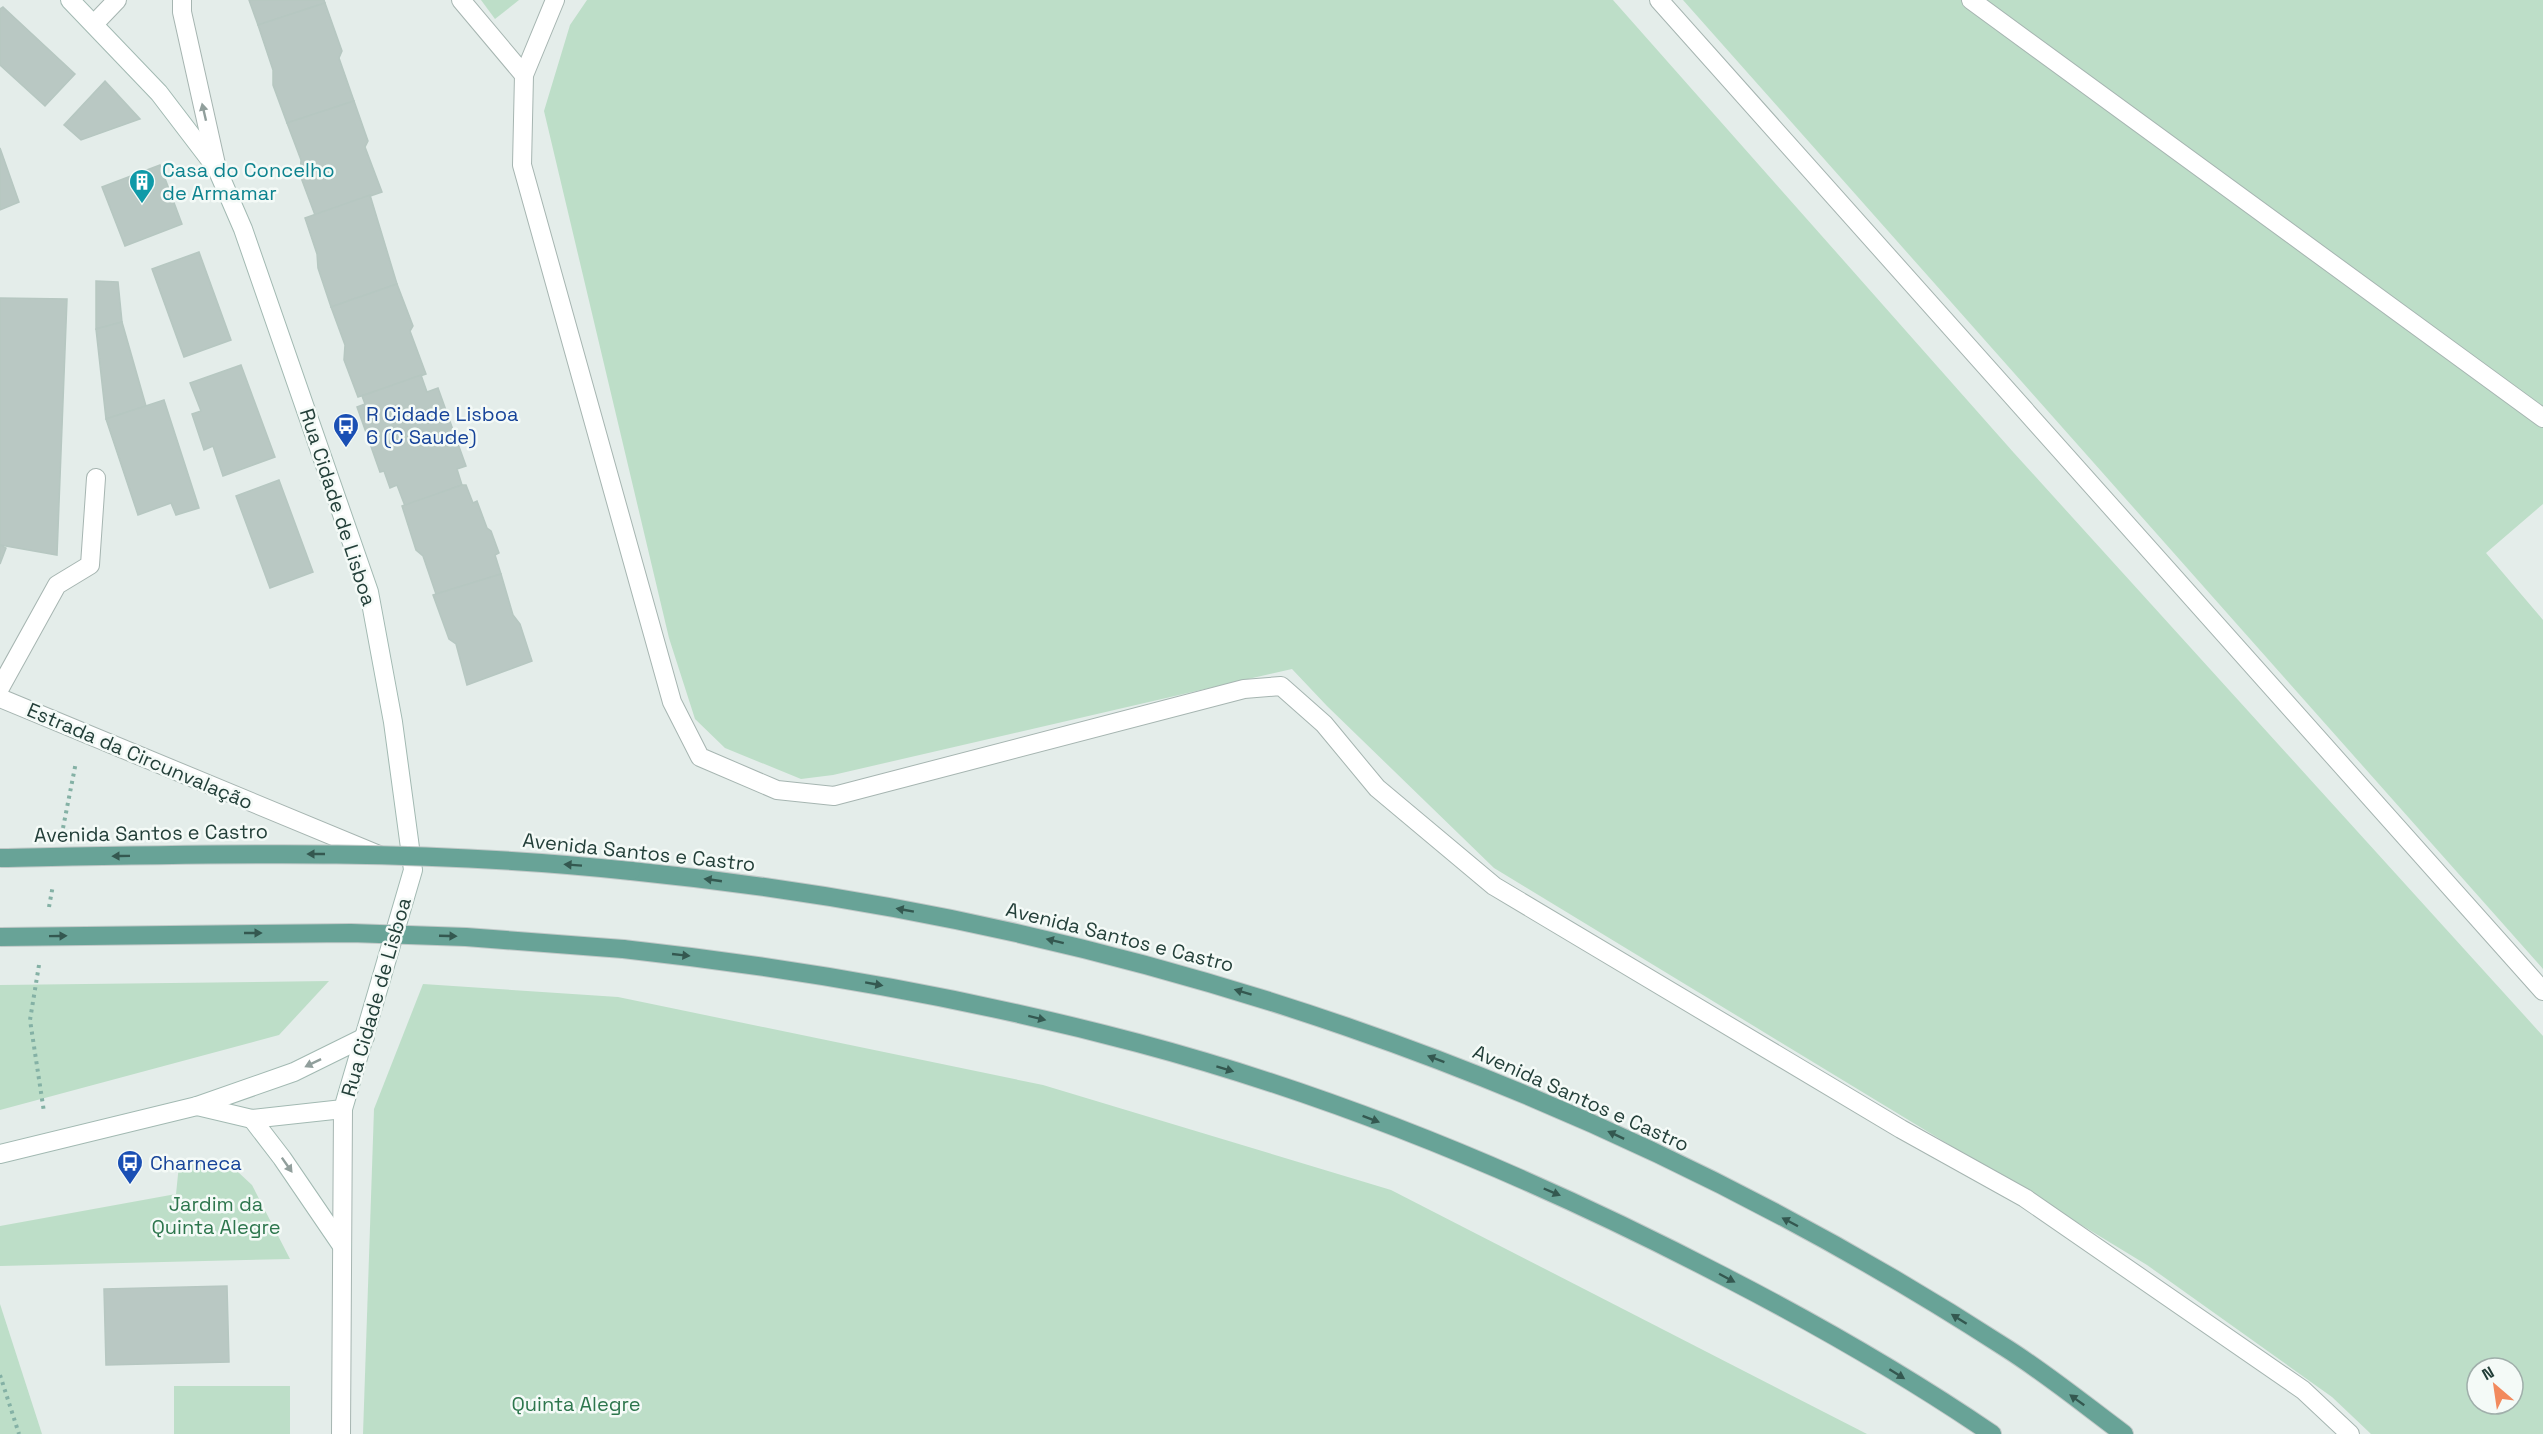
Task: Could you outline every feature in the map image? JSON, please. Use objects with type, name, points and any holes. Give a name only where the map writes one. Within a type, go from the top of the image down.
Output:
[{"type":"main road","name":"Avenida Santos e Castro","points":[[0,858],[353,854],[470,858],[631,871],[702,878],[818,895],[963,921],[1047,939],[1161,968],[1383,1039],[1492,1081],[1600,1127],[1705,1177],[1910,1289],[2009,1350],[2124,1434]]},
{"type":"main road","points":[[0,937],[351,933],[466,937],[623,949],[806,973],[980,1005],[1140,1043],[1316,1100],[1462,1154],[1567,1199],[1771,1300],[1870,1357],[1992,1434]]},
{"type":"street","name":"Rua Cidade de Lisboa","points":[[70,0],[159,93],[217,169],[243,229],[369,592],[393,722],[413,870],[343,1109],[340,1434]]},
{"type":"street","points":[[94,24],[117,0]]},
{"type":"street","points":[[182,0],[182,12],[217,169]]},
{"type":"street","points":[[461,0],[524,75]]},
{"type":"street","points":[[555,0],[524,75],[522,165],[672,702],[700,757],[777,790],[834,796],[1244,689],[1281,686],[1324,724],[1377,788],[1494,886],[1901,1129],[2025,1198],[2303,1390],[2350,1434]]},
{"type":"street","points":[[1659,0],[2543,991]]},
{"type":"street","points":[[1971,0],[2543,418]]},
{"type":"street","points":[[0,688],[57,585],[90,565],[96,478]]},
{"type":"street","name":"Estrada da Circunvalação","points":[[0,698],[413,870]]},
{"type":"street","points":[[0,1154],[197,1106],[294,1072],[365,1037]]},
{"type":"street","points":[[197,1106],[252,1119],[343,1109]]},
{"type":"street","points":[[252,1119],[282,1158],[342,1246]]},
{"type":"path","points":[[0,1376],[20,1434]]},
{"type":"green space","points":[[481,0],[519,0],[495,19]]},
{"type":"green space","points":[[587,0],[1613,0],[2014,453],[2543,1036],[2543,1434],[2371,1434],[2332,1397],[2147,1265],[1494,868],[1292,669],[833,775],[801,779],[725,748],[695,719],[669,638],[544,111],[570,25]]},
{"type":"green space","points":[[1683,0],[2543,0],[2543,504],[2486,553],[2543,620],[2543,969]]},
{"type":"green space","points":[[329,981],[279,1035],[0,1110],[0,985]]},
{"type":"green space","name":"Quinta Alegre","points":[[423,984],[618,997],[1043,1085],[1391,1190],[1867,1434],[363,1434],[374,1109]]},
{"type":"green space","name":"Jardim da Quinta Alegre","points":[[219,1163],[238,1172],[252,1185],[290,1259],[0,1266],[0,1226],[176,1194],[179,1165]]},
{"type":"green space","points":[[0,1304],[42,1434],[0,1434]]},
{"type":"green space","points":[[174,1386],[290,1386],[290,1434],[174,1434]]},
{"type":"building","points":[[249,0],[324,0],[325,3],[258,25]]},
{"type":"building","points":[[325,3],[342,51],[339,58],[354,101],[287,123],[273,85],[273,70],[258,25]]},
{"type":"building","points":[[3,7],[75,74],[45,106],[0,65],[0,9]]},
{"type":"building","points":[[105,81],[140,119],[81,140],[64,125]]},
{"type":"building","points":[[354,101],[368,141],[365,147],[382,192],[315,215],[300,175],[301,160],[287,123]]},
{"type":"building","points":[[0,148],[19,202],[0,210]]},
{"type":"building","name":"Casa do Concelho de Armamar","points":[[160,165],[182,224],[125,246],[102,187]]},
{"type":"building","points":[[370,195],[397,284],[331,307],[305,218]]},
{"type":"building","points":[[199,252],[231,340],[184,357],[152,269]]},
{"type":"building","points":[[96,281],[118,282],[122,322],[96,329]]},
{"type":"building","points":[[397,284],[413,326],[410,331],[426,374],[358,397],[344,360],[345,345],[331,307]]},
{"type":"building","points":[[0,298],[67,299],[57,555],[0,545]]},
{"type":"building","points":[[122,322],[146,406],[106,419],[96,329]]},
{"type":"building","points":[[241,365],[275,457],[223,476],[213,446],[204,450],[192,414],[201,411],[190,383]]},
{"type":"building","points":[[421,375],[427,392],[438,388],[466,466],[457,469],[462,485],[405,506],[397,485],[390,488],[384,471],[380,472],[357,407],[365,404],[362,396]]},
{"type":"building","points":[[164,400],[199,508],[176,515],[171,503],[138,515],[106,419]]},
{"type":"building","points":[[279,480],[313,572],[270,588],[236,496]]},
{"type":"building","points":[[466,485],[473,503],[477,501],[487,528],[491,531],[499,553],[495,555],[501,574],[436,594],[423,556],[416,550],[402,506]]},
{"type":"building","points":[[0,545],[6,548],[0,564]]},
{"type":"building","points":[[501,574],[513,615],[520,624],[532,661],[467,685],[456,644],[449,639],[433,595]]},
{"type":"building","points":[[227,1286],[229,1362],[106,1365],[104,1289]]},
{"type":"place","name":"Casa do Concelho de Armamar","points":[[142,205]]},
{"type":"place","name":"R Cidade Lisboa 6 (C Saude)","points":[[346,449]]},
{"type":"place","name":"Charneca","points":[[130,1186]]}]
